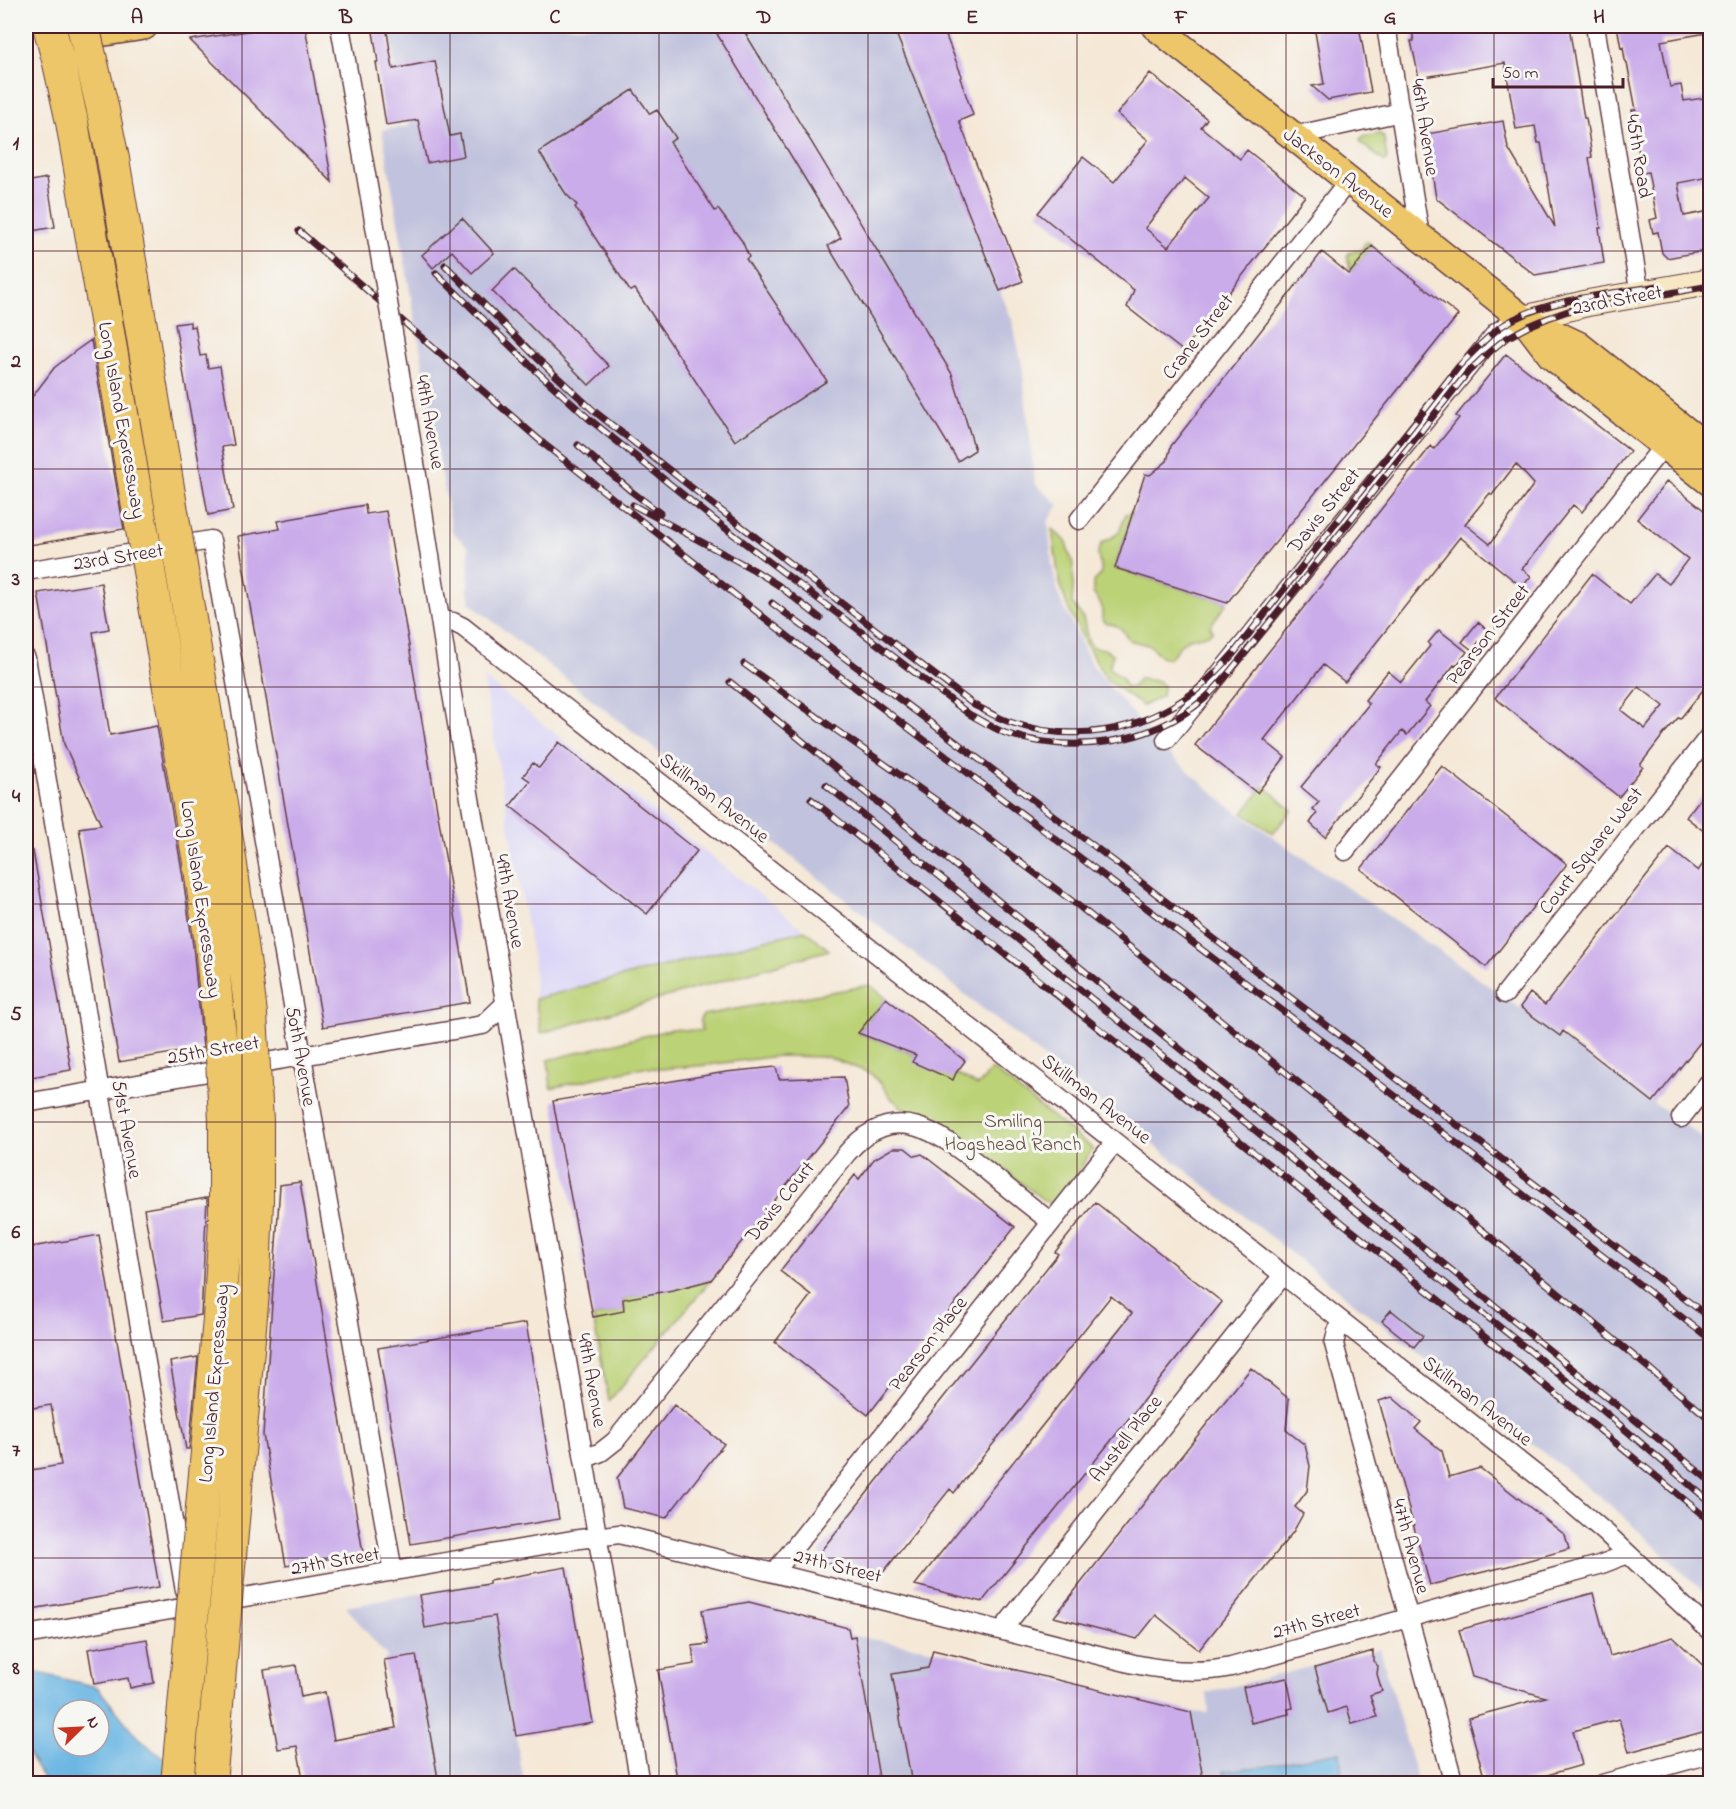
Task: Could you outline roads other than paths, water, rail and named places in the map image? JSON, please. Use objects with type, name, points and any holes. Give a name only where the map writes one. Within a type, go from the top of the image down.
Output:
[{"type":"highway","name":"Long Island Expressway","points":[[71,27],[72,122],[195,839],[211,944],[221,1049],[225,1144],[222,1283],[177,1784]]},
{"type":"highway","name":"Long Island Expressway","points":[[71,27],[102,106],[115,171],[230,858],[252,1024],[257,1131],[254,1281],[210,1784]]},
{"type":"main road","points":[[71,27],[99,33],[144,26]]},
{"type":"main road","name":"Jackson Avenue","points":[[1160,27],[1523,319],[1552,356],[1710,482]]},
{"type":"main road","name":"Jackson Avenue","points":[[1523,319],[1578,345],[1710,450]]},
{"type":"street","name":"49th Avenue","points":[[340,26],[640,1784]]},
{"type":"street","name":"46th Avenue","points":[[1386,26],[1420,236]]},
{"type":"street","name":"45th Road","points":[[1595,26],[1640,295]]},
{"type":"street","points":[[1293,136],[1401,112]]},
{"type":"street","name":"Crane Street","points":[[1080,520],[1349,180]]},
{"type":"street","name":"23rd Street","points":[[1523,319],[1588,303],[1710,282]]},
{"type":"street","name":"Davis Street","points":[[1166,740],[1496,333],[1509,324],[1523,319]]},
{"type":"street","name":"Pearson Street","points":[[1345,851],[1664,446]]},
{"type":"street","name":"23rd Street","points":[[26,571],[211,540]]},
{"type":"street","name":"50th Avenue","points":[[211,540],[393,1572]]},
{"type":"street","name":"Skillman Avenue","points":[[441,620],[463,627],[1573,1504],[1710,1631]]},
{"type":"street","name":"51st Avenue","points":[[26,658],[188,1608]]},
{"type":"street","name":"Court Square West","points":[[1505,994],[1710,735]]},
{"type":"street","name":"25th Street","points":[[26,1103],[483,1025],[506,1003]]},
{"type":"street","points":[[1681,1118],[1710,1081]]},
{"type":"street","name":"Davis Court","points":[[584,1459],[601,1452],[615,1441],[847,1153],[858,1141],[879,1128],[902,1124],[920,1127],[936,1134],[958,1148],[1051,1222]]},
{"type":"street","name":"Pearson Place","points":[[774,1572],[1115,1142]]},
{"type":"street","name":"Austell Place","points":[[1002,1630],[1283,1275]]},
{"type":"street","name":"47th Avenue","points":[[1343,1322],[1337,1331],[1334,1344],[1454,1784]]},
{"type":"street","name":"27th Street","points":[[26,1635],[598,1536],[625,1534],[1140,1666],[1196,1671],[1231,1667],[1599,1565],[1628,1554]]},
{"type":"street","points":[[1602,1784],[1710,1754]]},
{"type":"water","points":[[26,1670],[97,1687],[106,1698],[51,1698],[51,1758],[111,1758],[111,1704],[134,1733],[155,1752],[205,1783],[46,1783],[26,1752]]},
{"type":"water","points":[[1340,1752],[1342,1783],[1226,1783],[1224,1771]]},
{"type":"railway","points":[[299,231],[544,444],[804,649],[1402,1101],[1710,1339]]},
{"type":"railway","points":[[445,265],[538,359],[594,411],[974,705],[1003,719],[1031,728],[1080,733],[1104,731],[1151,717],[1173,706],[1210,679],[1234,653],[1459,366],[1499,328],[1534,310],[1555,304],[1658,286]]},
{"type":"railway","points":[[436,273],[588,418],[712,518],[969,714],[1005,733],[1030,740],[1083,744],[1109,742],[1135,736],[1183,715],[1204,699],[1241,658],[1468,372],[1505,339],[1529,326],[1568,311],[1710,286]]},
{"type":"railway","points":[[578,445],[660,513]]},
{"type":"railway","points":[[633,505],[754,570],[778,585],[820,618]]},
{"type":"railway","points":[[772,603],[1115,862],[1710,1318]]},
{"type":"railway","points":[[744,664],[956,814],[1080,907],[1487,1234],[1710,1419]]},
{"type":"railway","points":[[730,682],[1710,1481]]},
{"type":"railway","points":[[826,785],[1593,1402],[1710,1502]]},
{"type":"railway","points":[[811,799],[1489,1340],[1710,1521]]},
{"type":"park label","name":"Smiling Hogshead Ranch","points":[[1013,1132]]}]
